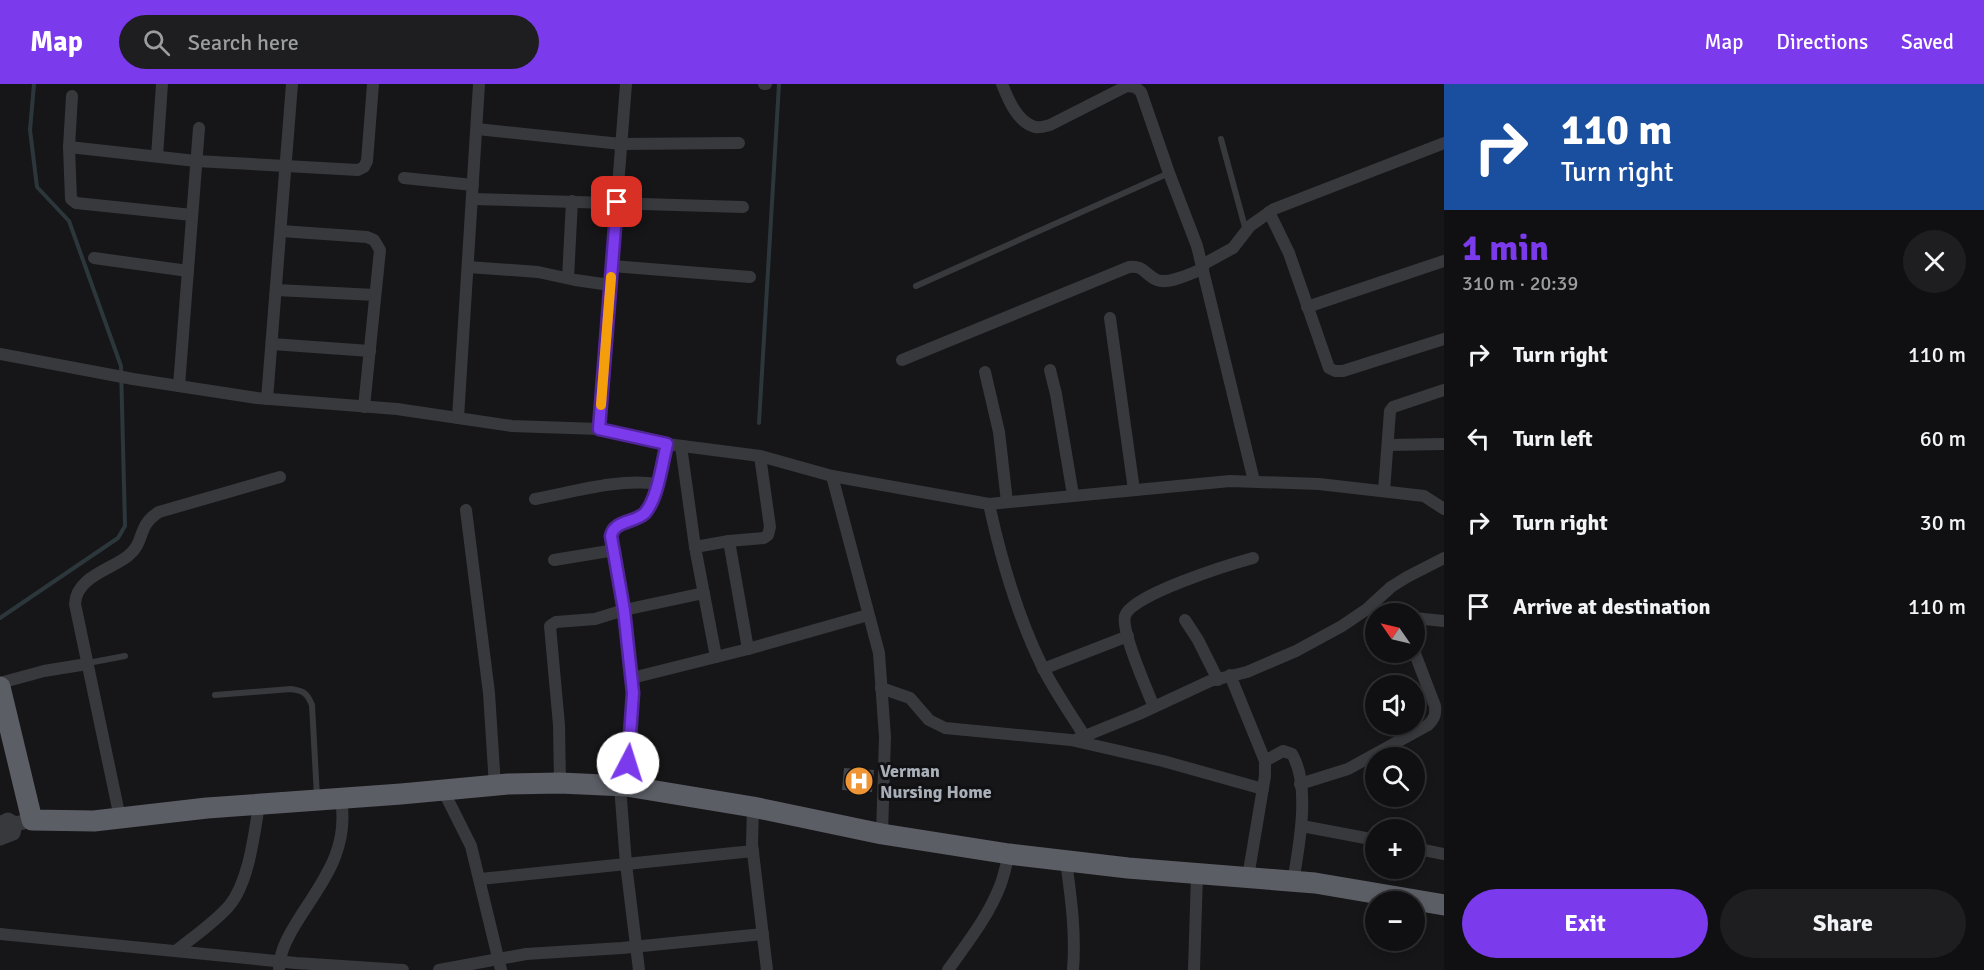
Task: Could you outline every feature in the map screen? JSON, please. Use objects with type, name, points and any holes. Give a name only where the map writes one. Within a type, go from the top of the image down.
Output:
[{"type":"highway","points":[[0,685],[16,823],[94,821],[207,808],[495,786],[560,783],[623,786],[753,807],[882,834],[1009,854],[1293,882],[1374,892],[1444,905]]},
{"type":"street","points":[[157,156],[162,84]]},
{"type":"street","points":[[267,399],[292,84]]},
{"type":"street","points":[[69,147],[196,160],[358,170],[364,167],[367,161],[373,84]]},
{"type":"street","points":[[458,418],[479,84]]},
{"type":"street","points":[[599,429],[626,84]]},
{"type":"street","points":[[1002,84],[1017,113],[1026,122],[1036,127],[1050,126],[1127,86],[1135,87],[1142,92],[1169,173],[1197,246],[1254,482]]},
{"type":"street","points":[[72,96],[69,147],[70,195],[76,203],[192,215]]},
{"type":"street","points":[[179,386],[199,128]]},
{"type":"street","points":[[477,129],[621,144],[739,143]]},
{"type":"street","points":[[902,360],[1129,267],[1140,267],[1159,281],[1167,281],[1202,267],[1233,248],[1247,231],[1269,212],[1444,142]]},
{"type":"street","points":[[404,178],[473,184]]},
{"type":"street","points":[[472,199],[743,207]]},
{"type":"street","points":[[568,278],[572,201]]},
{"type":"street","points":[[1269,212],[1289,253],[1329,368],[1343,371],[1444,339]]},
{"type":"street","points":[[281,231],[367,237],[374,240],[380,250],[364,407]]},
{"type":"street","points":[[94,258],[188,271]]},
{"type":"street","points":[[1307,307],[1444,261]]},
{"type":"street","points":[[612,266],[750,277]]},
{"type":"street","points":[[468,267],[538,272],[610,285]]},
{"type":"street","points":[[276,290],[375,295]]},
{"type":"street","points":[[1110,318],[1134,490]]},
{"type":"street","points":[[272,344],[370,351]]},
{"type":"street","points":[[0,354],[133,379],[267,399],[364,407],[512,426],[599,429],[667,444],[760,456],[832,476],[989,504],[1230,481],[1320,484],[1425,496],[1444,509]]},
{"type":"street","points":[[1050,370],[1073,495]]},
{"type":"street","points":[[985,372],[999,432],[1007,502]]},
{"type":"street","points":[[1384,491],[1390,411],[1393,407],[1444,390]]},
{"type":"street","points":[[639,970],[626,864],[623,786],[633,693],[624,610],[611,536],[612,531],[622,523],[642,515],[652,503],[667,444]]},
{"type":"street","points":[[1388,445],[1444,444]]},
{"type":"street","points":[[681,446],[695,547],[716,657]]},
{"type":"street","points":[[695,547],[764,538],[769,532],[760,456]]},
{"type":"street","points":[[832,476],[879,653],[885,737],[882,834]]},
{"type":"street","points":[[120,818],[75,596],[81,586],[129,556],[135,549],[145,522],[151,517],[168,509],[280,477]]},
{"type":"street","points":[[535,499],[623,482],[657,484]]},
{"type":"street","points":[[989,504],[1004,566],[1018,609],[1043,669],[1080,739]]},
{"type":"street","points":[[466,510],[489,693],[495,786]]},
{"type":"street","points":[[729,541],[747,649]]},
{"type":"street","points":[[554,560],[615,550]]},
{"type":"street","points":[[1154,707],[1128,636],[1124,618],[1128,610],[1193,576],[1253,558]]},
{"type":"street","points":[[1080,739],[1224,677],[1247,672],[1296,651],[1360,614],[1391,587],[1420,569],[1444,558]]},
{"type":"street","points":[[560,783],[559,725],[550,626],[556,622],[595,619],[624,610],[704,593]]},
{"type":"street","points":[[1360,614],[1365,614]]},
{"type":"street","points":[[632,678],[868,615]]},
{"type":"street","points":[[1425,619],[1444,621]]},
{"type":"street","points":[[1185,620],[1224,677],[1265,761],[1263,789],[1248,877]]},
{"type":"street","points":[[1043,669],[1128,636]]},
{"type":"street","points":[[1300,784],[1348,769],[1428,725],[1436,713],[1435,706],[1419,663]]},
{"type":"street","points":[[0,685],[44,671],[87,664]]},
{"type":"street","points":[[881,688],[910,698],[929,720],[945,728],[1080,739],[1263,789]]},
{"type":"street","points":[[1265,761],[1283,751],[1292,754],[1296,760],[1300,784],[1302,826],[1293,882]]},
{"type":"street","points":[[443,790],[471,846],[500,965]]},
{"type":"street","points":[[279,966],[287,938],[323,880],[339,848],[343,830],[341,799]]},
{"type":"street","points":[[176,951],[229,905],[244,873],[253,844],[260,805]]},
{"type":"street","points":[[753,807],[751,825],[753,850],[767,970]]},
{"type":"street","points":[[0,838],[12,833],[16,823]]},
{"type":"street","points":[[1302,826],[1365,838]]},
{"type":"street","points":[[480,879],[753,850]]},
{"type":"street","points":[[1425,850],[1444,854]]},
{"type":"street","points":[[948,970],[979,927],[1001,885],[1009,854]]},
{"type":"street","points":[[1066,861],[1073,916],[1075,949],[1073,970]]},
{"type":"street","points":[[1194,970],[1197,874]]},
{"type":"street","points":[[0,934],[176,951],[279,966],[404,970]]},
{"type":"street","points":[[439,970],[500,965],[526,954],[763,934]]},
{"type":"lane","points":[[1221,139],[1247,231]]},
{"type":"lane","points":[[916,286],[1169,173]]},
{"type":"lane","points":[[87,664],[125,656]]},
{"type":"lane","points":[[215,695],[291,688],[308,694],[312,705],[317,801]]},
{"type":"building","points":[[844,768],[874,770],[872,792],[842,790]]},
{"type":"waterway","points":[[0,618],[118,538],[125,526],[121,366],[69,221],[37,187],[30,130],[34,84]]},
{"type":"waterway","points":[[759,423],[779,84]]},
{"type":"slow traffic","points":[[601,405],[611,277]]},
{"type":"place","name":"Verman Nursing Home","points":[[859,781]]},
{"type":"route","points":[[617,202],[599,429],[667,444],[652,503],[642,515],[616,527],[611,536],[624,610],[633,693],[628,763]]}]
